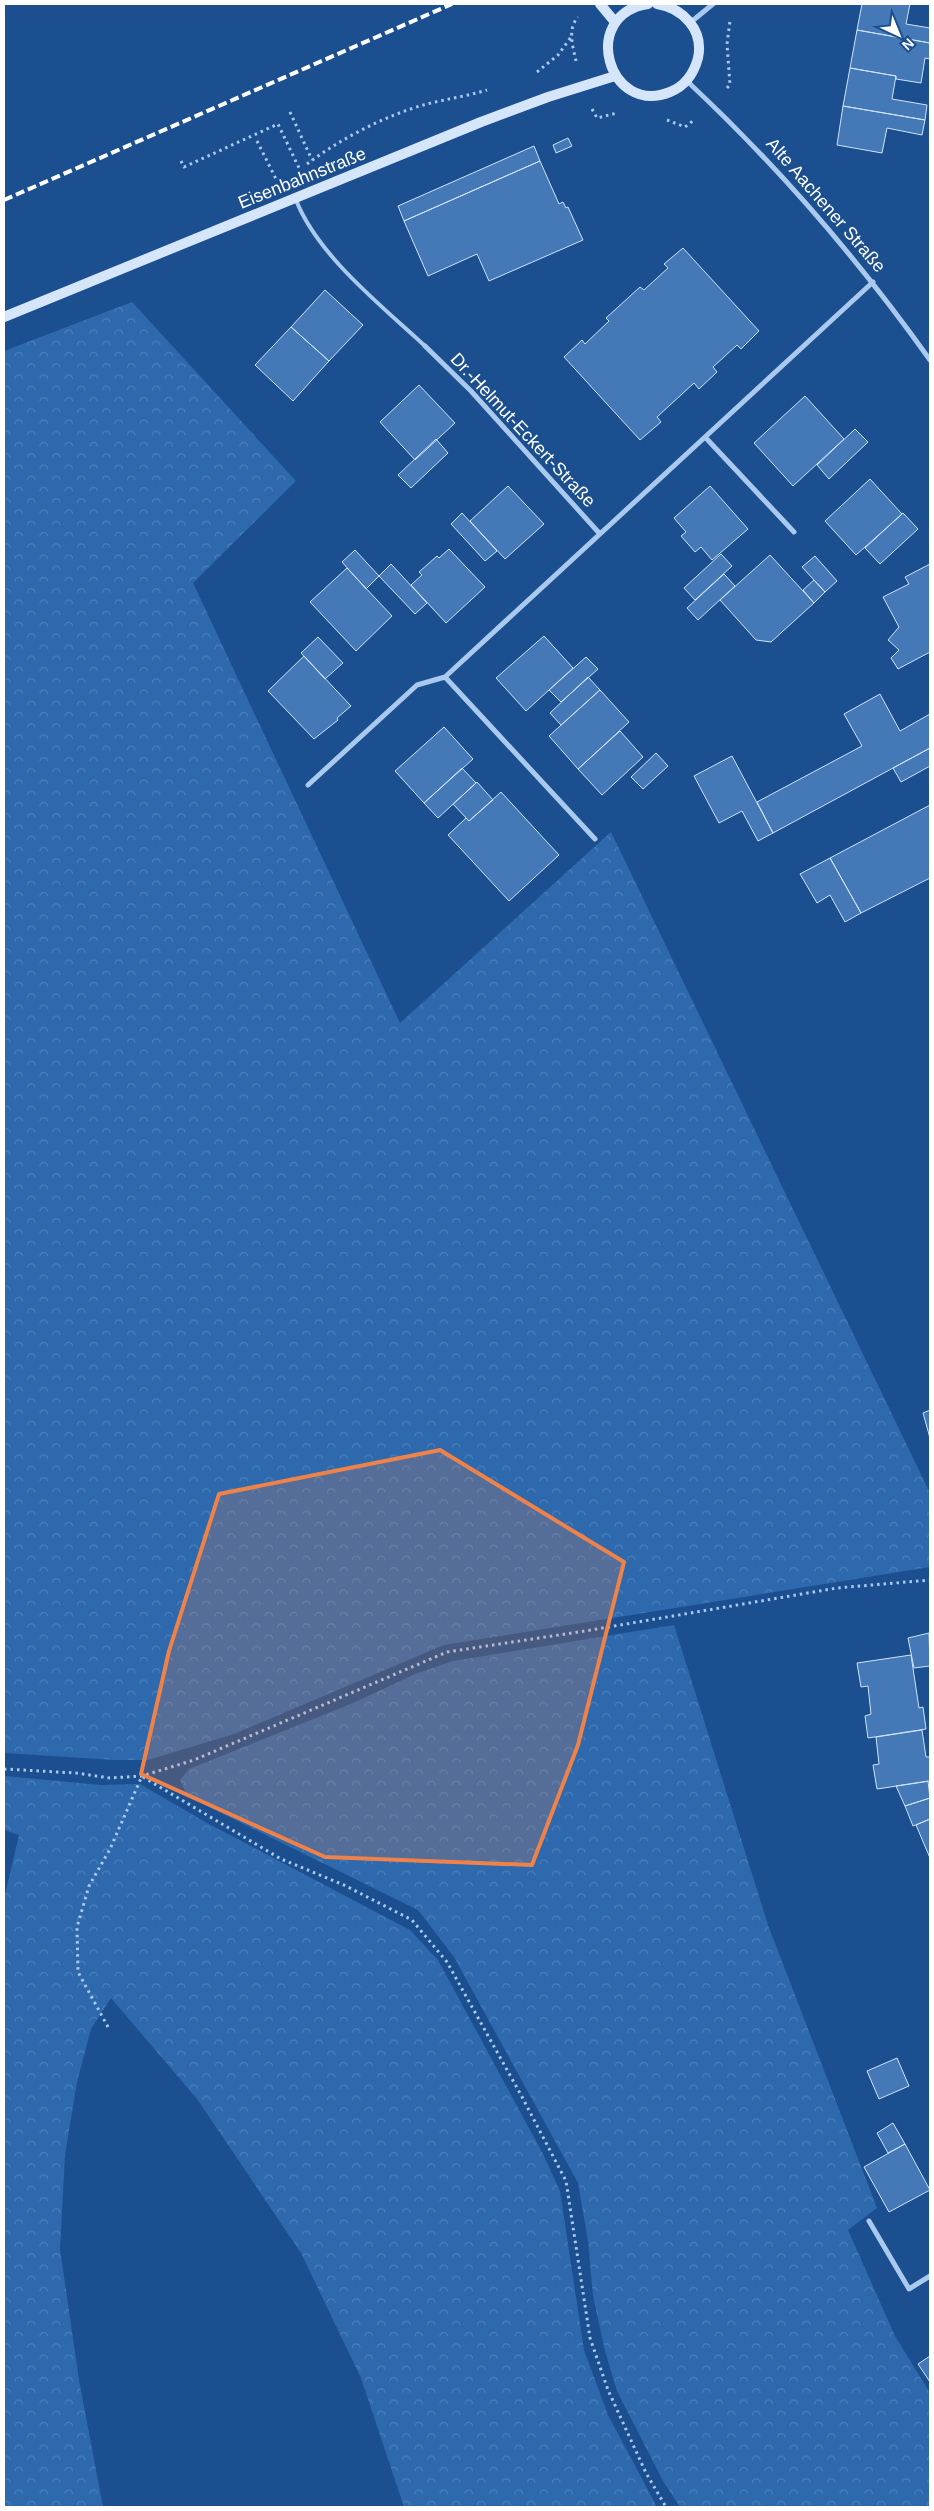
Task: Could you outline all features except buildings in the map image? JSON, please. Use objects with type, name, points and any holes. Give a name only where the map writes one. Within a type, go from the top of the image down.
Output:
[{"type":"street","points":[[600,4],[615,22]]},
{"type":"street","points":[[648,4],[639,5],[626,12],[615,22],[609,35],[607,49],[609,63],[616,76],[625,86],[637,93],[650,95],[664,94],[677,89],[687,81],[696,67],[699,52],[697,36],[691,22],[680,12],[657,4]]},
{"type":"street","points":[[691,22],[713,4]]},
{"type":"street","name":"Eisenbahnstraße","points":[[4,317],[481,122],[548,97],[616,76]]},
{"type":"street","name":"Alte Aachener Straße","points":[[687,81],[803,198],[873,282],[930,360]]},
{"type":"street","points":[[308,786],[417,685],[445,676],[873,282]]},
{"type":"street","name":"Dr.-Helmut-Eckert-Straße","points":[[425,346],[472,391],[600,534]]},
{"type":"street","points":[[705,437],[794,532]]},
{"type":"street","points":[[445,676],[595,839]]},
{"type":"street","points":[[869,2221],[909,2290],[930,2276]]},
{"type":"lane","points":[[295,198],[304,220],[352,278],[425,346]]},
{"type":"path","points":[[290,112],[312,160]]},
{"type":"path","points":[[181,161],[184,167],[278,124],[300,170]]},
{"type":"path","points":[[257,140],[277,182]]},
{"type":"path","points":[[4,1768],[76,1772],[110,1778],[142,1776],[194,1760],[448,1652],[585,1631],[837,1588],[930,1580]]},
{"type":"path","points":[[108,2027],[78,1972],[77,1927],[89,1886],[110,1849],[142,1776]]},
{"type":"path","points":[[142,1776],[281,1859],[344,1884],[412,1920],[447,1962],[521,2095],[566,2181],[590,2338],[608,2390],[646,2473],[666,2507]]},
{"type":"highlighted area","points":[[440,1450],[624,1562],[578,1745],[532,1865],[325,1857],[141,1774],[169,1651],[219,1494]]},
{"type":"green space","points":[[132,302],[296,481],[193,583],[400,1023],[611,832],[930,1493],[930,1567],[444,1645],[234,1734],[148,1760],[115,1760],[4,1753],[4,351]]},
{"type":"green space","points":[[674,1625],[768,1925],[877,2208],[848,2230],[895,2336],[930,2393],[930,2507],[680,2507],[663,2481],[617,2391],[605,2351],[593,2296],[588,2241],[578,2183],[454,1957],[418,1910],[211,1808],[186,1793],[180,1780],[189,1769],[353,1703],[415,1674],[453,1661]]},
{"type":"green space","points":[[4,1776],[101,1785],[140,1784],[207,1823],[410,1930],[438,1960],[543,2154],[560,2191],[584,2350],[608,2415],[657,2507],[404,2507],[361,2378],[301,2253],[197,2099],[111,1998],[91,2029],[77,2082],[65,2155],[60,2249],[79,2380],[103,2507],[4,2507],[4,1899],[19,1835],[4,1830]]},
{"type":"railway","points":[[4,200],[452,4]]}]
